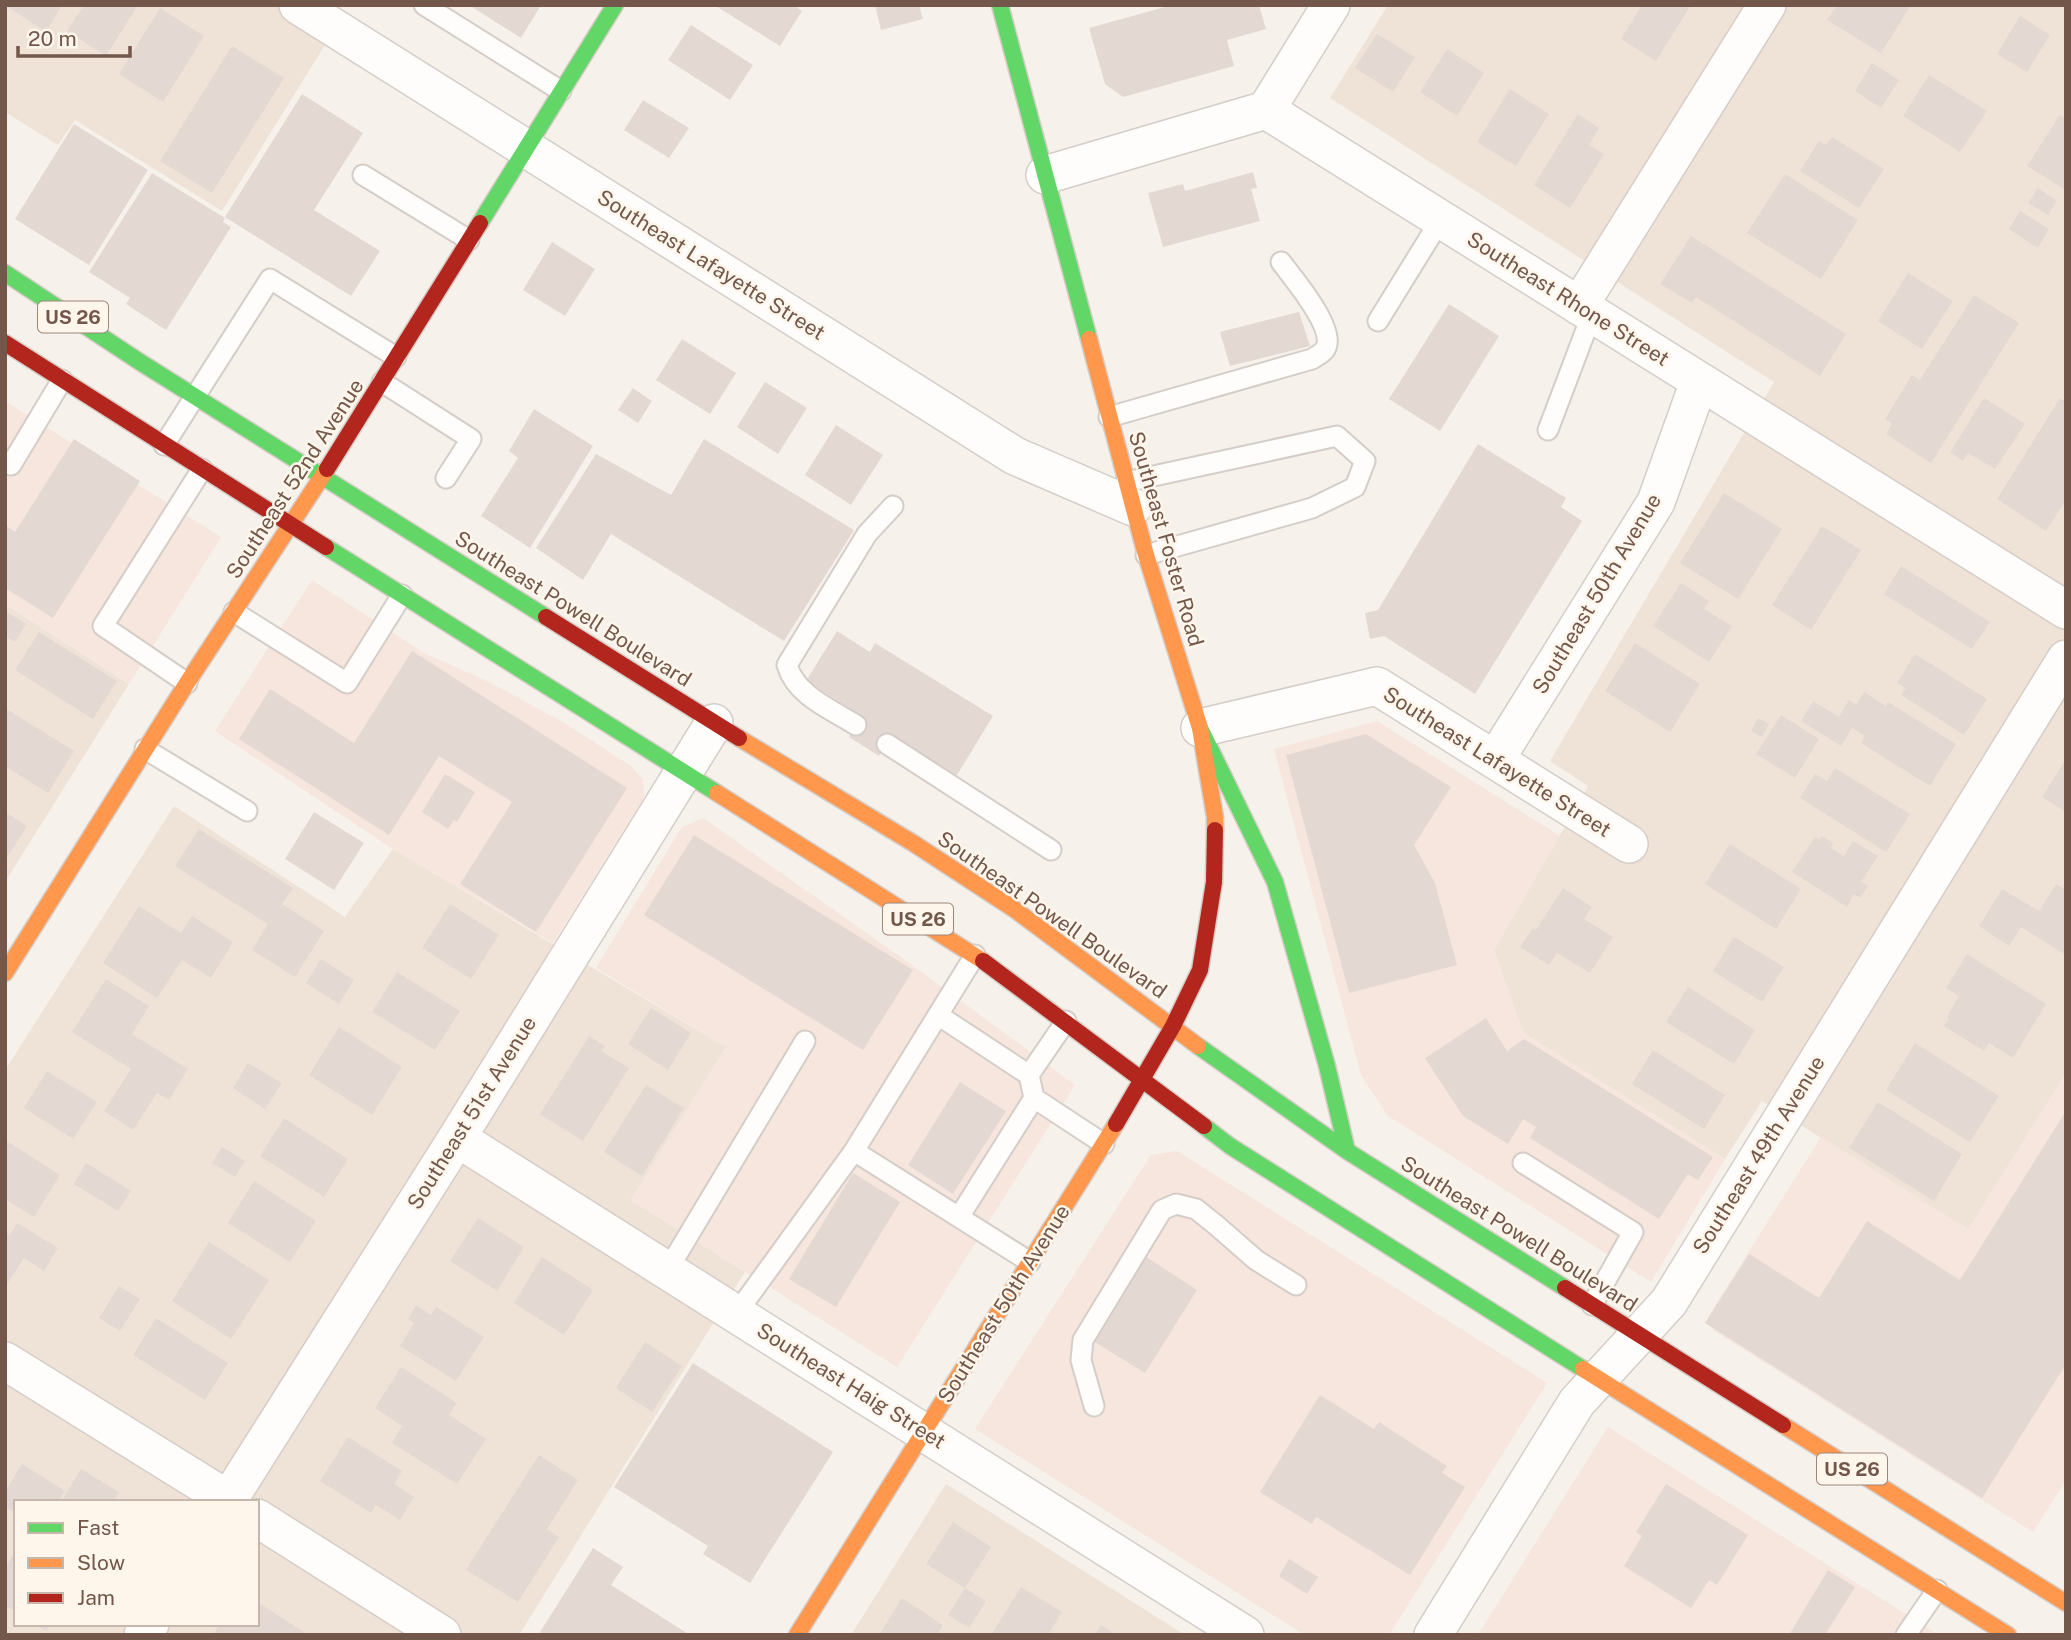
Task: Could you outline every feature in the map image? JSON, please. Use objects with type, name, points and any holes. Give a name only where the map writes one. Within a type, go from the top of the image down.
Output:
[{"type":"main road","name":"Southeast 52nd Avenue","points":[[5,973],[187,683],[323,477],[615,5]]},
{"type":"main road","name":"Southeast Foster Road","points":[[1000,5],[1146,555],[1200,728],[1215,817],[1214,882],[1200,970],[1173,1026],[1142,1080]]},
{"type":"main road","name":"Southeast Powell Boulevard","points":[[5,273],[714,723],[913,843],[1014,909],[1225,1066],[1348,1151],[2066,1603]]},
{"type":"main road","name":"US 26","points":[[5,343],[975,955],[1230,1146],[2008,1635]]},
{"type":"main road","points":[[1200,728],[1275,882],[1348,1151]]},
{"type":"main road","name":"Southeast 50th Avenue","points":[[797,1635],[1142,1080]]},
{"type":"street","points":[[1045,175],[1266,110],[1331,5]]},
{"type":"street","points":[[1585,310],[1767,5]]},
{"type":"street","name":"Southeast Lafayette Street","points":[[322,11],[526,148],[1015,456],[1130,495]]},
{"type":"street","name":"Southeast Rhone Street","points":[[1266,110],[2066,610]]},
{"type":"street","name":"Southeast 50th Avenue","points":[[1495,760],[1656,502],[1699,382]]},
{"type":"street","name":"Southeast 49th Avenue","points":[[1433,1635],[1577,1402],[1669,1302],[2066,659]]},
{"type":"street","name":"Southeast Lafayette Street","points":[[1200,728],[1377,686],[1629,844]]},
{"type":"street","name":"Southeast 51st Avenue","points":[[239,1500],[457,1138],[714,723]]},
{"type":"street","name":"Southeast Haig Street","points":[[457,1138],[1245,1635]]},
{"type":"street","points":[[5,1361],[228,1500]]},
{"type":"street","points":[[259,1520],[442,1635]]},
{"type":"lane","points":[[424,5],[561,91]]},
{"type":"lane","points":[[363,175],[469,240]]},
{"type":"lane","points":[[1378,321],[1441,219]]},
{"type":"lane","points":[[1109,417],[1312,359],[1323,352],[1327,345],[1326,336],[1316,308],[1281,262]]},
{"type":"lane","points":[[164,445],[270,279],[396,357]]},
{"type":"lane","points":[[1548,430],[1585,310]]},
{"type":"lane","points":[[5,461],[12,465],[62,380]]},
{"type":"lane","points":[[382,382],[471,439],[446,478]]},
{"type":"lane","points":[[1130,495],[1337,436],[1365,461],[1354,487],[1312,508],[1146,555]]},
{"type":"lane","points":[[187,683],[103,626],[202,469]]},
{"type":"lane","points":[[856,725],[803,692],[790,677],[787,666],[867,534],[893,506]]},
{"type":"lane","points":[[234,612],[347,683],[402,595]]},
{"type":"lane","points":[[887,744],[1051,850]]},
{"type":"lane","points":[[145,749],[247,811]]},
{"type":"lane","points":[[736,1314],[854,1151],[975,955]]},
{"type":"lane","points":[[938,1015],[1028,1075],[1034,1097],[1104,1144]]},
{"type":"lane","points":[[1028,1075],[1066,1021]]},
{"type":"lane","points":[[667,1271],[805,1041]]},
{"type":"lane","points":[[960,1217],[1034,1097]]},
{"type":"lane","points":[[854,1151],[1030,1262]]},
{"type":"lane","points":[[1523,1163],[1633,1232],[1592,1305]]},
{"type":"lane","points":[[1094,1406],[1080,1360],[1083,1340],[1162,1210],[1176,1204],[1196,1209],[1256,1260],[1296,1285]]},
{"type":"lane","points":[[1906,1635],[1937,1590]]},
{"type":"shaded area","points":[[5,5],[290,5],[333,32],[222,211],[75,120],[58,145],[5,112]]},
{"type":"shaded area","points":[[1388,5],[2066,5],[2066,1073],[1968,1230],[1762,1101],[1725,1159],[1523,1033],[1494,950],[1588,786],[1550,761],[1774,382],[1330,98]]},
{"type":"shaded area","points":[[5,401],[221,537],[129,684],[5,604]]},
{"type":"shaded area","points":[[312,580],[424,653],[489,682],[566,724],[631,766],[643,780],[644,797],[553,943],[393,849],[215,731]]},
{"type":"shaded area","points":[[5,604],[129,684],[5,882]]},
{"type":"shaded area","points":[[1377,721],[1560,836],[1494,950],[1523,1032],[1725,1159],[1651,1282],[1388,1116],[1361,1075],[1274,749]]},
{"type":"shaded area","points":[[174,806],[345,917],[393,849],[726,1047],[631,1200],[745,1272],[519,1635],[5,1635],[5,1070]]},
{"type":"shaded area","points":[[703,818],[912,965],[1075,1085],[897,1367],[631,1200],[726,1047],[596,968],[682,827]]},
{"type":"shaded area","points":[[2066,1073],[2066,1480],[2033,1532],[1713,1330],[1708,1317],[1821,1137],[1968,1229]]},
{"type":"shaded area","points":[[1177,1151],[1547,1383],[1389,1635],[1305,1635],[975,1429],[1151,1155]]},
{"type":"shaded area","points":[[1608,1427],[1939,1635],[1478,1635]]},
{"type":"shaded area","points":[[946,1484],[1185,1635],[851,1635]]},
{"type":"building","points":[[5,5],[62,5],[46,32]]},
{"type":"building","points":[[84,5],[138,5],[106,56],[67,31]]},
{"type":"building","points":[[469,5],[541,5],[521,38]]},
{"type":"building","points":[[714,5],[793,5],[802,11],[780,46]]},
{"type":"building","points":[[875,5],[919,5],[923,19],[881,30]]},
{"type":"building","points":[[1172,5],[1259,5],[1266,29],[1227,40],[1234,66],[1123,97],[1105,84],[1089,28]]},
{"type":"building","points":[[1642,5],[1691,5],[1656,61],[1621,39]]},
{"type":"building","points":[[1837,5],[1911,5],[1881,53],[1827,20]]},
{"type":"building","points":[[160,8],[204,36],[163,102],[119,74]]},
{"type":"building","points":[[2020,16],[2050,35],[2027,72],[1997,54]]},
{"type":"building","points":[[691,25],[753,65],[730,100],[668,60]]},
{"type":"building","points":[[1377,34],[1415,57],[1393,92],[1355,68]]},
{"type":"building","points":[[232,46],[284,78],[212,193],[160,161]]},
{"type":"building","points":[[1447,49],[1484,73],[1457,116],[1420,92]]},
{"type":"building","points":[[1872,63],[1899,80],[1881,108],[1855,91]]},
{"type":"building","points":[[1929,75],[1987,111],[1960,152],[1903,116]]},
{"type":"building","points":[[1510,89],[1549,114],[1516,166],[1477,142]]},
{"type":"building","points":[[302,94],[363,133],[314,210],[380,251],[351,296],[225,217]]},
{"type":"building","points":[[643,100],[689,128],[669,158],[624,130]]},
{"type":"building","points":[[1578,114],[1599,128],[1589,145],[1604,154],[1570,208],[1534,185]]},
{"type":"building","points":[[2060,115],[2066,119],[2066,190],[2027,166]]},
{"type":"building","points":[[74,124],[148,170],[89,265],[15,219]]},
{"type":"building","points":[[1832,137],[1884,169],[1859,208],[1800,171],[1819,141],[1826,145]]},
{"type":"building","points":[[1253,172],[1257,188],[1251,189],[1260,221],[1163,247],[1148,193],[1183,184],[1185,191]]},
{"type":"building","points":[[152,173],[225,218],[223,222],[231,227],[166,330],[126,304],[130,298],[89,272]]},
{"type":"building","points":[[1785,174],[1858,220],[1821,279],[1747,233]]},
{"type":"building","points":[[2038,188],[2057,201],[2048,215],[2028,203]]},
{"type":"building","points":[[2020,211],[2049,229],[2038,248],[2009,229]]},
{"type":"building","points":[[1691,236],[1846,334],[1820,376],[1696,297],[1692,303],[1660,284]]},
{"type":"building","points":[[552,242],[595,269],[565,316],[523,290]]},
{"type":"building","points":[[1908,273],[1953,301],[1922,349],[1878,321]]},
{"type":"building","points":[[1974,295],[2019,323],[1931,463],[1886,434],[1892,424],[1885,419],[1912,375],[1920,380]]},
{"type":"building","points":[[1449,304],[1499,336],[1440,431],[1389,399]]},
{"type":"building","points":[[1299,312],[1310,346],[1230,366],[1220,332]]},
{"type":"building","points":[[682,339],[736,373],[710,414],[656,380]]},
{"type":"building","points":[[765,382],[807,408],[778,454],[737,427]]},
{"type":"building","points":[[633,388],[652,401],[638,423],[618,410]]},
{"type":"building","points":[[1984,398],[2025,424],[1995,469],[1968,453],[1963,461],[1950,452]]},
{"type":"building","points":[[2060,398],[2066,402],[2066,500],[2046,531],[1997,499]]},
{"type":"building","points":[[534,409],[593,446],[530,548],[481,516],[518,458],[509,451]]},
{"type":"building","points":[[836,425],[883,455],[851,505],[805,475]]},
{"type":"building","points":[[74,439],[140,481],[53,618],[5,588],[5,525],[15,532]]},
{"type":"building","points":[[704,439],[854,530],[784,641],[611,534],[583,580],[536,548],[596,454],[671,495]]},
{"type":"building","points":[[1478,444],[1566,498],[1561,507],[1582,521],[1475,694],[1384,636],[1370,639],[1365,613],[1378,610]]},
{"type":"building","points":[[1724,493],[1782,529],[1738,599],[1680,563]]},
{"type":"building","points":[[1822,526],[1861,550],[1811,630],[1772,605]]},
{"type":"building","points":[[1901,566],[1990,622],[1972,649],[1884,594]]},
{"type":"building","points":[[1681,583],[1709,601],[1704,609],[1732,626],[1709,662],[1653,626]]},
{"type":"building","points":[[5,611],[26,624],[15,642],[5,636]]},
{"type":"building","points":[[837,631],[870,652],[875,643],[993,716],[954,780],[890,740],[879,756],[849,737],[862,716],[806,681]]},
{"type":"building","points":[[39,632],[117,681],[93,719],[15,670]]},
{"type":"building","points":[[1635,643],[1700,684],[1670,732],[1605,691]]},
{"type":"building","points":[[412,651],[627,788],[536,932],[460,884],[512,802],[439,756],[389,835],[239,739],[270,689],[354,743]]},
{"type":"building","points":[[1915,654],[1987,699],[1964,735],[1901,695],[1906,688],[1897,683]]},
{"type":"building","points":[[1864,692],[1886,706],[1888,702],[1956,744],[1930,786],[1861,743],[1865,736],[1852,728],[1841,746],[1801,721],[1813,701],[1839,717],[1849,700],[1856,705]]},
{"type":"building","points":[[5,708],[74,751],[48,793],[5,766]]},
{"type":"building","points":[[1781,715],[1819,739],[1795,778],[1756,754]]},
{"type":"building","points":[[1758,718],[1769,724],[1762,737],[1751,731]]},
{"type":"building","points":[[1366,734],[1451,787],[1414,845],[1435,883],[1457,965],[1349,993],[1286,755]]},
{"type":"building","points":[[2066,759],[2066,812],[2042,797]]},
{"type":"building","points":[[1835,768],[1910,814],[1886,852],[1800,798],[1815,774],[1827,781]]},
{"type":"building","points":[[445,774],[475,792],[457,822],[454,820],[448,829],[422,812]]},
{"type":"building","points":[[5,812],[27,826],[5,861]]},
{"type":"building","points":[[314,812],[364,843],[334,890],[285,859]]},
{"type":"building","points":[[199,829],[293,888],[282,904],[324,931],[295,977],[252,950],[268,924],[175,866]]},
{"type":"building","points":[[694,835],[913,970],[863,1050],[644,915]]},
{"type":"building","points":[[1822,836],[1833,843],[1831,848],[1844,856],[1853,841],[1878,856],[1861,882],[1868,886],[1860,898],[1854,894],[1847,907],[1792,872],[1815,837],[1820,840]]},
{"type":"building","points":[[1730,844],[1801,889],[1776,929],[1705,884]]},
{"type":"building","points":[[2056,884],[2066,890],[2066,955],[2021,927],[2009,946],[1979,926],[2002,889],[2039,911]]},
{"type":"building","points":[[1563,888],[1592,907],[1584,919],[1613,937],[1590,973],[1557,953],[1549,965],[1520,947],[1533,928],[1536,930]]},
{"type":"building","points":[[450,904],[499,935],[471,979],[422,948]]},
{"type":"building","points":[[139,906],[181,933],[192,916],[233,942],[211,978],[182,960],[157,998],[103,963]]},
{"type":"building","points":[[1734,937],[1784,967],[1762,1002],[1713,971]]},
{"type":"building","points":[[1967,954],[2046,1004],[2013,1058],[1989,1043],[1984,1051],[1944,1026],[1959,996],[1946,988]]},
{"type":"building","points":[[321,959],[354,980],[339,1004],[306,983]]},
{"type":"building","points":[[397,972],[460,1011],[435,1050],[372,1012]]},
{"type":"building","points":[[106,979],[149,1006],[132,1034],[188,1069],[169,1100],[157,1093],[133,1130],[104,1111],[131,1069],[72,1032]]},
{"type":"building","points":[[1688,987],[1755,1030],[1734,1064],[1666,1022]]},
{"type":"building","points":[[651,1008],[691,1033],[668,1070],[628,1044]]},
{"type":"building","points":[[1486,1018],[1507,1051],[1524,1039],[1713,1157],[1698,1180],[1688,1174],[1659,1219],[1530,1138],[1536,1127],[1523,1119],[1508,1144],[1463,1116],[1425,1058]]},
{"type":"building","points":[[339,1027],[402,1067],[372,1115],[309,1075]]},
{"type":"building","points":[[589,1036],[605,1046],[601,1051],[629,1068],[583,1141],[540,1114]]},
{"type":"building","points":[[1915,1043],[1999,1096],[1970,1142],[1886,1090]]},
{"type":"building","points":[[1653,1050],[1725,1095],[1704,1129],[1632,1084]]},
{"type":"building","points":[[248,1063],[282,1083],[265,1109],[233,1088]]},
{"type":"building","points":[[47,1071],[97,1102],[73,1139],[24,1108]]},
{"type":"building","points":[[960,1082],[1006,1111],[953,1194],[908,1165]]},
{"type":"building","points":[[646,1085],[684,1108],[642,1176],[604,1152]]},
{"type":"building","points":[[1878,1102],[1962,1154],[1934,1201],[1849,1148]]},
{"type":"building","points":[[2066,1111],[2066,1364],[1982,1498],[1705,1323],[1749,1254],[1819,1298],[1867,1221],[1960,1280]]},
{"type":"building","points":[[284,1118],[348,1159],[324,1197],[260,1156]]},
{"type":"building","points":[[5,1140],[60,1175],[34,1217],[5,1199]]},
{"type":"building","points":[[222,1147],[245,1161],[235,1177],[212,1163]]},
{"type":"building","points":[[86,1163],[131,1191],[118,1211],[74,1184]]},
{"type":"building","points":[[853,1173],[900,1202],[836,1307],[789,1279]]},
{"type":"building","points":[[254,1181],[316,1221],[290,1262],[228,1223]]},
{"type":"building","points":[[478,1218],[524,1247],[497,1291],[450,1261]]},
{"type":"building","points":[[17,1223],[58,1248],[44,1271],[24,1258],[7,1284],[5,1232],[10,1235]]},
{"type":"building","points":[[209,1242],[269,1280],[231,1339],[172,1301]]},
{"type":"building","points":[[1143,1255],[1197,1290],[1145,1373],[1090,1339]]},
{"type":"building","points":[[542,1257],[593,1290],[564,1335],[514,1303]]},
{"type":"building","points":[[119,1286],[140,1299],[120,1331],[99,1318]]},
{"type":"building","points":[[416,1305],[431,1315],[436,1307],[484,1337],[456,1381],[400,1346],[414,1323],[408,1319]]},
{"type":"building","points":[[156,1318],[228,1363],[205,1400],[133,1355]]},
{"type":"building","points":[[645,1342],[682,1366],[652,1412],[616,1388]]},
{"type":"building","points":[[693,1363],[833,1452],[750,1583],[703,1554],[708,1546],[614,1487]]},
{"type":"building","points":[[401,1367],[457,1403],[449,1415],[486,1439],[457,1484],[392,1443],[402,1426],[375,1408]]},
{"type":"building","points":[[1320,1395],[1374,1429],[1379,1422],[1447,1466],[1442,1473],[1465,1487],[1410,1575],[1316,1517],[1312,1524],[1260,1492]]},
{"type":"building","points":[[348,1437],[402,1471],[394,1484],[414,1497],[400,1520],[376,1505],[371,1513],[320,1481]]},
{"type":"building","points":[[539,1455],[578,1480],[547,1529],[559,1537],[518,1602],[466,1570]]},
{"type":"building","points":[[22,1464],[65,1491],[59,1500],[14,1500],[14,1512],[5,1507],[5,1492]]},
{"type":"building","points":[[81,1469],[119,1492],[114,1500],[62,1500]]},
{"type":"building","points":[[1666,1484],[1748,1535],[1717,1585],[1709,1580],[1691,1608],[1624,1566],[1642,1536],[1636,1532]]},
{"type":"building","points":[[953,1522],[991,1547],[965,1588],[926,1564]]},
{"type":"building","points":[[593,1548],[623,1567],[611,1585],[690,1635],[544,1635],[540,1632]]},
{"type":"building","points":[[14,1556],[14,1611],[5,1606],[5,1567]]},
{"type":"building","points":[[1289,1559],[1318,1577],[1307,1594],[1279,1576]]},
{"type":"building","points":[[1828,1570],[1855,1587],[1825,1635],[1789,1635]]},
{"type":"building","points":[[1021,1587],[1062,1612],[1048,1635],[991,1635]]},
{"type":"building","points":[[965,1588],[986,1601],[969,1628],[948,1615]]},
{"type":"building","points":[[902,1598],[943,1625],[937,1635],[879,1635]]},
{"type":"building","points":[[259,1603],[309,1635],[213,1635],[219,1626],[259,1626]]},
{"type":"building","points":[[1101,1625],[1117,1635],[1095,1635]]},
{"type":"traffic: fast","points":[[480,223],[615,5]]},
{"type":"traffic: fast","points":[[1000,5],[1089,339]]},
{"type":"traffic: fast","points":[[5,273],[140,362],[546,617]]},
{"type":"traffic: fast","points":[[326,547],[717,793]]},
{"type":"traffic: fast","points":[[1200,728],[1275,882],[1327,1066],[1347,1151]]},
{"type":"traffic: fast","points":[[1198,1046],[1347,1151],[1565,1288]]},
{"type":"traffic: fast","points":[[1204,1126],[1230,1146],[1583,1369]]},
{"type":"traffic: slow","points":[[1089,339],[1146,555],[1200,728],[1215,830]]},
{"type":"traffic: slow","points":[[5,973],[187,683],[327,469]]},
{"type":"traffic: slow","points":[[739,738],[913,843],[1014,909],[1198,1046]]},
{"type":"traffic: slow","points":[[717,793],[983,961]]},
{"type":"traffic: slow","points":[[797,1635],[1116,1124]]},
{"type":"traffic: slow","points":[[1583,1369],[2008,1635]]},
{"type":"traffic: slow","points":[[1783,1425],[2066,1603]]},
{"type":"traffic: jam","points":[[327,469],[480,223]]},
{"type":"traffic: jam","points":[[5,343],[326,547]]},
{"type":"traffic: jam","points":[[546,617],[739,738]]},
{"type":"traffic: jam","points":[[1116,1124],[1173,1026],[1200,970],[1214,882],[1215,830]]},
{"type":"traffic: jam","points":[[983,961],[1204,1126]]},
{"type":"traffic: jam","points":[[1565,1288],[1783,1425]]}]
